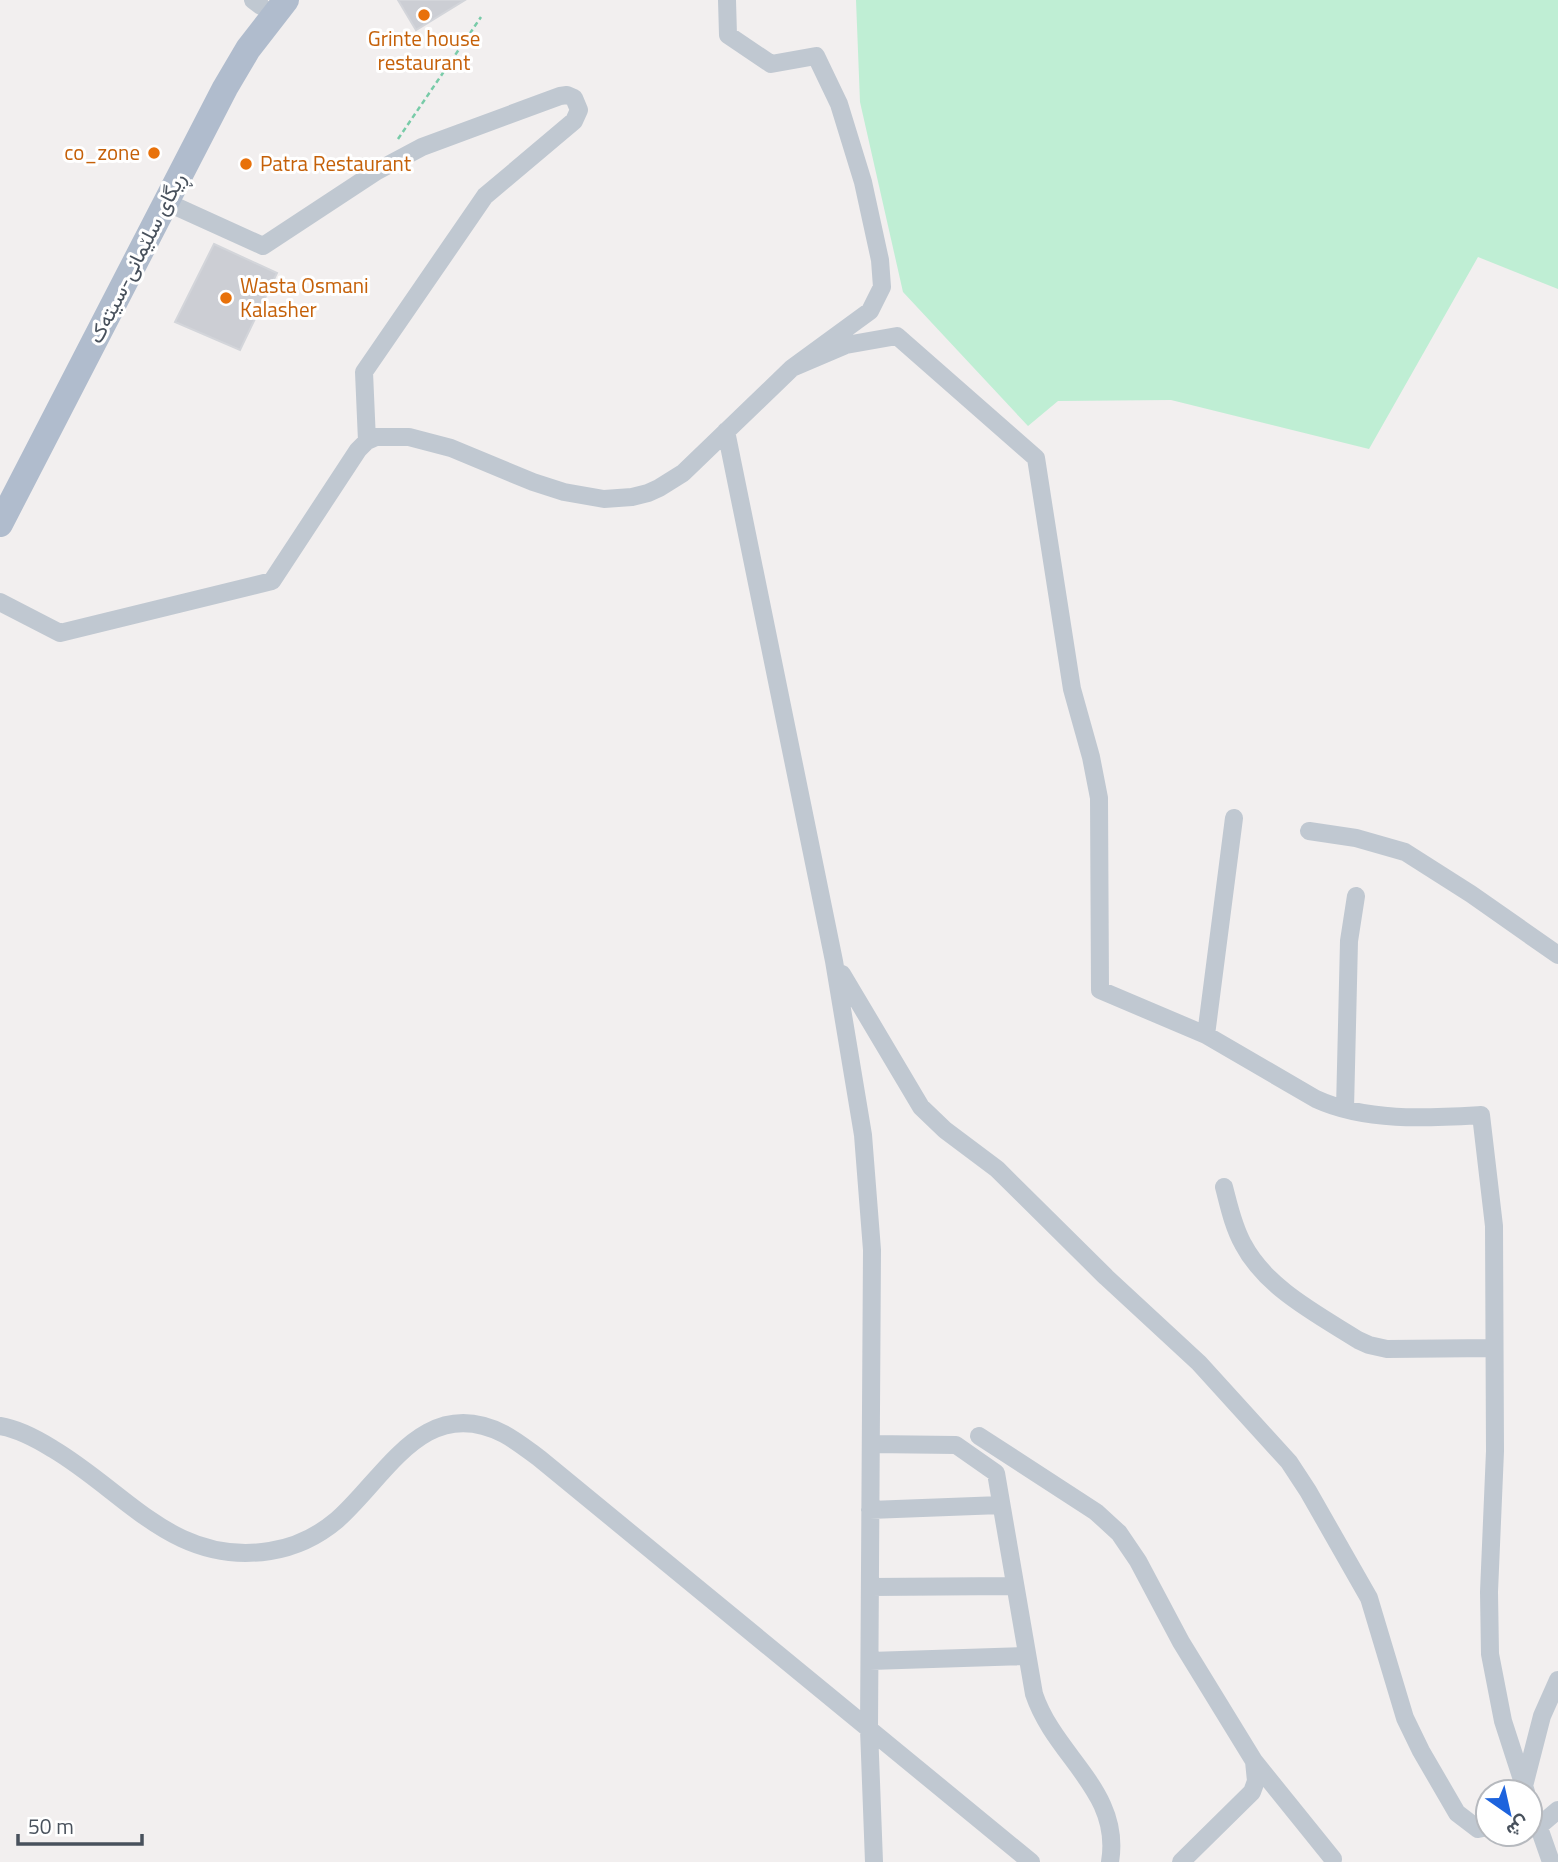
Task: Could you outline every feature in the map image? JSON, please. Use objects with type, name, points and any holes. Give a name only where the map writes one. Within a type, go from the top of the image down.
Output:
[{"type":"main road","name":"ڕیگای سلێمانی-سیتەک","points":[[0,524],[242,59],[267,2]]},
{"type":"main road","name":"ڕیگای سلێمانی-سیتەک","points":[[0,493],[210,87],[245,27],[267,2]]},
{"type":"street","points":[[0,602],[61,633],[272,581],[351,460],[367,441],[382,436],[409,438],[451,448],[533,482],[589,497],[617,499],[648,493],[671,481],[792,368],[870,312],[882,288],[880,260],[863,183],[843,117],[816,57],[771,64],[728,35],[727,0]]},
{"type":"street","points":[[166,202],[262,246],[377,171],[422,147],[560,96],[571,96],[578,106],[577,115],[568,127],[485,196],[364,372],[367,441]]},
{"type":"street","points":[[792,368],[846,345],[897,336],[1036,458],[1072,689],[1099,798],[1100,990],[1206,1035],[1316,1099],[1345,1109],[1412,1116],[1481,1115],[1494,1226],[1495,1451],[1489,1592],[1490,1654],[1503,1721],[1522,1778]]},
{"type":"street","points":[[726,431],[834,961],[863,1135],[872,1250],[869,1730],[874,1862]]},
{"type":"street","points":[[1206,1035],[1234,818]]},
{"type":"street","points":[[1309,831],[1356,838],[1405,852],[1558,955]]},
{"type":"street","points":[[1345,1109],[1349,941],[1356,896]]},
{"type":"street","points":[[834,961],[921,1107],[945,1130],[997,1169],[1106,1277],[1180,1345],[1289,1462],[1369,1598],[1405,1718],[1438,1783],[1462,1818],[1474,1826]]},
{"type":"street","points":[[1224,1187],[1237,1232],[1260,1268],[1290,1295],[1358,1340],[1387,1349],[1494,1348]]},
{"type":"street","points":[[0,1426],[27,1434],[60,1453],[183,1541],[207,1550],[236,1553],[283,1549],[303,1542],[323,1530],[351,1506],[392,1461],[426,1433],[446,1425],[457,1424],[491,1429],[514,1440],[539,1458],[1031,1862]]},
{"type":"street","points":[[979,1436],[1096,1512],[1119,1533],[1138,1562],[1181,1643],[1254,1761],[1332,1859]]},
{"type":"street","points":[[871,1444],[956,1446],[996,1473],[1026,1656],[1039,1709],[1061,1745],[1096,1792],[1109,1818],[1112,1843],[1110,1862]]},
{"type":"street","points":[[870,1510],[1001,1505]]},
{"type":"street","points":[[870,1587],[1014,1586]]},
{"type":"street","points":[[870,1661],[1026,1656]]},
{"type":"street","points":[[1531,1778],[1542,1716],[1558,1680]]},
{"type":"street","points":[[1245,1798],[1256,1784],[1254,1761]]},
{"type":"street","points":[[1181,1862],[1245,1798],[1268,1779]]},
{"type":"street","points":[[1544,1822],[1558,1810]]},
{"type":"street","points":[[1544,1841],[1551,1862]]},
{"type":"path","points":[[377,171],[481,17]]},
{"type":"green space","points":[[856,0],[1558,0],[1558,289],[1478,257],[1369,449],[1171,400],[1058,401],[1028,426],[903,292],[860,102]]},
{"type":"building","name":"Grinte house restaurant","points":[[398,0],[465,0],[416,30]]},
{"type":"building","name":"Wasta Osmani Kalasher","points":[[214,244],[277,273],[240,350],[175,322]]},
{"type":"place","name":"Grinte house restaurant","points":[[424,15]]},
{"type":"place","name":"co_zone","points":[[154,153]]},
{"type":"place","name":"Patra Restaurant","points":[[246,164]]},
{"type":"place","name":"Wasta Osmani Kalasher","points":[[226,298]]}]
